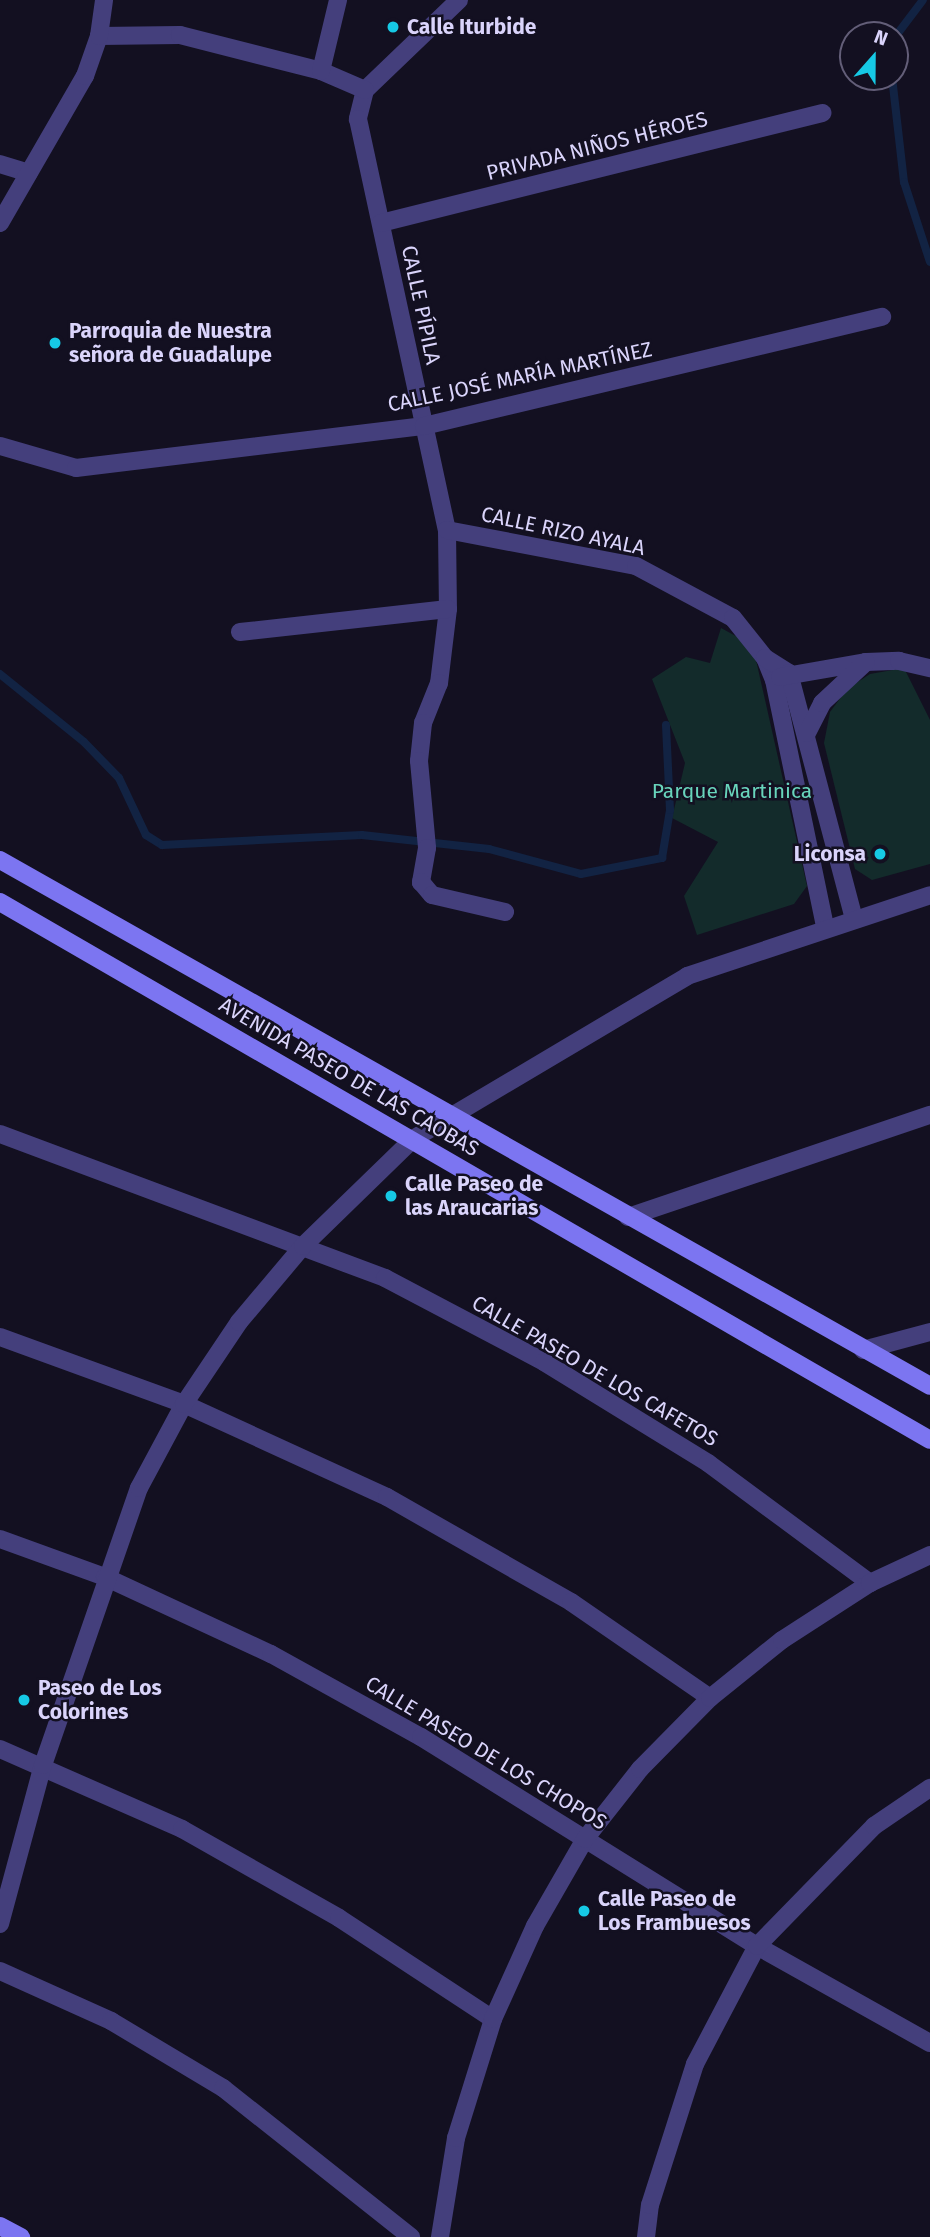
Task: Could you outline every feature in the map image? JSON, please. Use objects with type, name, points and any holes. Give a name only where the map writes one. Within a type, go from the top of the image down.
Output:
[{"type":"main road","name":"AVENIDA PASEO DE LAS CAOBAS","points":[[0,860],[930,1386]]},
{"type":"main road","name":"AVENIDA PASEO DE LAS CAOBAS","points":[[0,902],[930,1440]]},
{"type":"main road","points":[[0,2226],[21,2237]]},
{"type":"street","points":[[0,223],[85,76],[99,36],[104,0]]},
{"type":"street","points":[[321,71],[338,0]]},
{"type":"street","points":[[99,36],[180,34],[321,71],[365,90],[459,0]]},
{"type":"street","name":"CALLE PÍPILA","points":[[365,90],[358,119],[447,530],[448,609],[439,683],[423,723],[418,781],[425,808],[427,848],[421,882],[425,891],[505,912]]},
{"type":"street","name":"PRIVADA NIÑOS HÉROES","points":[[381,223],[824,113]]},
{"type":"street","points":[[0,164],[29,173]]},
{"type":"street","name":"CALLE JOSÉ MARÍA MARTÍNEZ","points":[[0,446],[76,468],[424,426],[882,317]]},
{"type":"street","name":"CALLE RIZO AYALA","points":[[447,530],[636,566],[733,618],[782,676],[807,733],[854,919]]},
{"type":"street","points":[[240,632],[448,609]]},
{"type":"street","points":[[782,676],[866,662],[900,661],[930,668]]},
{"type":"street","points":[[807,733],[822,703],[866,662]]},
{"type":"street","name":"CALLE RIZO AYALA","points":[[782,676],[825,928]]},
{"type":"street","points":[[0,1924],[43,1765],[105,1577],[139,1488],[184,1404],[239,1322],[303,1245],[413,1139],[448,1115],[687,976],[930,895]]},
{"type":"street","points":[[628,1217],[930,1115]]},
{"type":"street","name":"CALLE PASEO DE LOS CAFETOS","points":[[0,1135],[303,1245],[385,1278],[544,1362],[708,1462],[870,1583]]},
{"type":"street","points":[[863,1350],[930,1332]]},
{"type":"street","points":[[0,1337],[184,1404],[387,1497],[571,1602],[710,1698]]},
{"type":"street","name":"CALLE PASEO DE LOS CHOPOS","points":[[0,1539],[105,1577],[283,1660],[421,1737],[757,1946],[928,2038]]},
{"type":"street","points":[[440,2237],[456,2138],[493,2019],[535,1926],[585,1839],[640,1769],[710,1698],[782,1640],[870,1583],[930,1555]]},
{"type":"street","points":[[0,1749],[43,1765],[182,1829],[339,1917],[493,2019]]},
{"type":"street","points":[[646,2237],[650,2206],[695,2064],[757,1946],[874,1826],[930,1788]]},
{"type":"street","points":[[0,1971],[111,2021],[223,2088],[411,2237]]},
{"type":"green space","name":"Parque Martinica","points":[[721,628],[743,640],[756,660],[807,886],[794,904],[697,935],[684,896],[718,842],[672,818],[685,763],[652,679],[686,657],[710,663]]},
{"type":"green space","points":[[904,668],[930,720],[930,864],[872,880],[855,869],[824,743],[830,712],[847,689],[870,674]]},
{"type":"waterway","points":[[907,21],[923,0]]},
{"type":"waterway","points":[[894,91],[904,182],[930,262]]},
{"type":"waterway","points":[[0,674],[84,742],[119,778],[146,835],[162,845],[362,835],[489,849],[581,874],[662,858],[670,810],[666,725]]},
{"type":"place","name":"Calle Iturbide","points":[[393,27]]},
{"type":"place","name":"Parroquia de Nuestra señora de Guadalupe","points":[[55,343]]},
{"type":"place","name":"Liconsa","points":[[880,854]]},
{"type":"place","name":"Calle Paseo de las Araucarias","points":[[391,1196]]},
{"type":"place","name":"Paseo de Los Colorines","points":[[24,1700]]},
{"type":"place","name":"Calle Paseo de Los Frambuesos","points":[[584,1911]]}]
